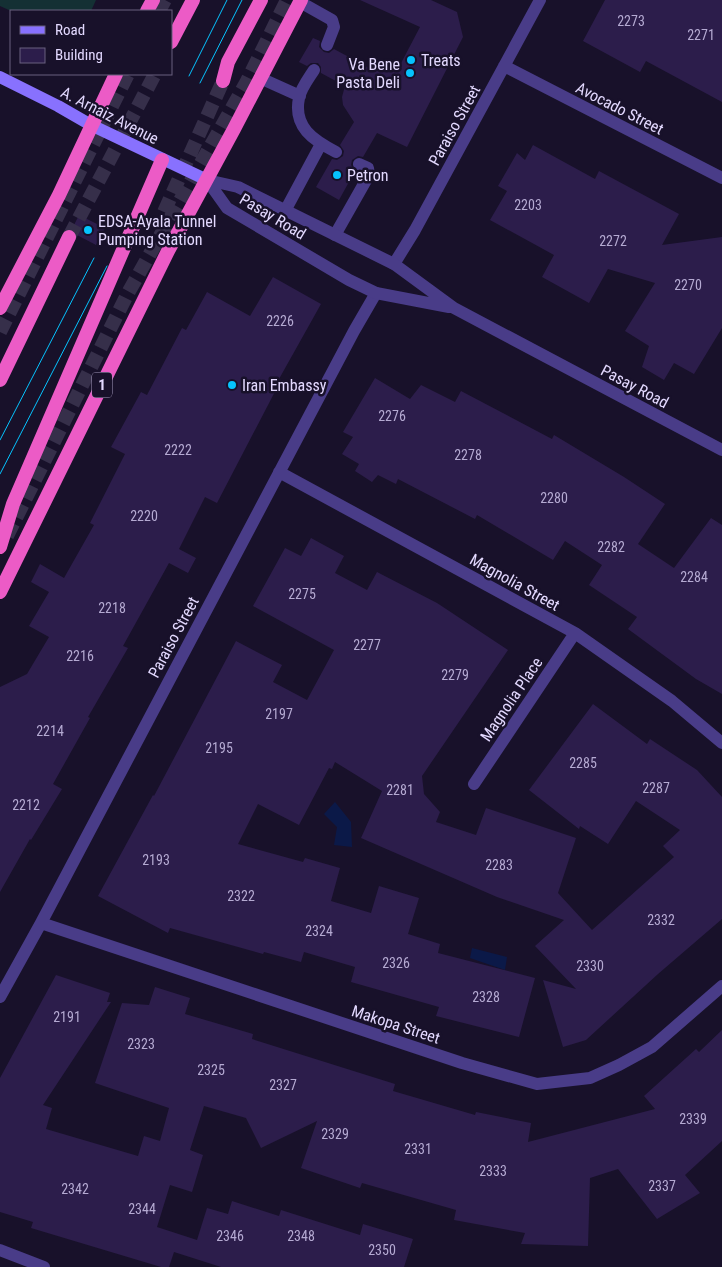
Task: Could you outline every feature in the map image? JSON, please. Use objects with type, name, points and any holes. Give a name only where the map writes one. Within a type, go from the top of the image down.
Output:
[{"type":"highway","points":[[172,40],[193,0]]},
{"type":"highway","points":[[223,81],[228,62],[261,0]]},
{"type":"highway","name":"1","points":[[0,592],[168,251],[300,1]]},
{"type":"highway","points":[[0,308],[59,195],[116,75]]},
{"type":"highway","points":[[0,547],[14,504],[162,160]]},
{"type":"highway","points":[[0,380],[69,237]]},
{"type":"main road","name":"A. Arnaiz Avenue","points":[[0,77],[91,125],[207,180]]},
{"type":"street","name":"Paraiso Street","points":[[394,264],[415,230],[540,0]]},
{"type":"street","points":[[300,1],[332,20],[334,26],[327,45]]},
{"type":"street","name":"Avocado Street","points":[[504,66],[722,178]]},
{"type":"street","points":[[314,70],[300,96],[298,109],[301,122],[312,138],[336,152]]},
{"type":"street","points":[[260,78],[300,96]]},
{"type":"street","points":[[285,211],[321,144]]},
{"type":"street","points":[[335,235],[369,175],[368,168],[359,164]]},
{"type":"street","name":"Pasay Road","points":[[207,180],[228,208],[349,280],[376,293],[454,308]]},
{"type":"street","name":"Pasay Road","points":[[207,180],[238,187],[394,264],[454,308],[722,450]]},
{"type":"street","name":"Paraiso Street","points":[[0,997],[354,331],[376,293]]},
{"type":"street","name":"Magnolia Street","points":[[279,472],[575,633],[672,701],[722,742]]},
{"type":"street","name":"Magnolia Place","points":[[474,784],[575,633]]},
{"type":"street","name":"Makopa Street","points":[[41,923],[462,1063],[538,1084],[590,1078],[619,1065],[652,1046],[722,986]]},
{"type":"street","points":[[0,1250],[44,1267]]},
{"type":"green space","points":[[0,0],[96,0],[91,10],[10,11],[0,6]]},
{"type":"water","points":[[335,802],[351,822],[352,847],[334,845],[337,827],[324,814]]},
{"type":"water","points":[[472,948],[507,957],[505,970],[470,958]]},
{"type":"building","points":[[360,0],[431,0],[457,12],[463,37],[407,147],[377,133],[363,157],[358,156],[352,160],[351,165],[355,171],[339,200],[316,187],[332,159],[337,160],[343,156],[344,151],[340,145],[354,122],[343,105],[342,97],[345,86],[321,73],[321,67],[318,63],[311,63],[307,66],[299,62],[313,38],[320,41],[319,47],[324,52],[329,53],[334,49],[371,69],[392,71],[395,65],[399,67],[420,27]]},
{"type":"building","points":[[605,0],[722,0],[722,102],[646,61],[640,72],[583,41]]},
{"type":"building","points":[[533,145],[595,179],[599,171],[679,214],[662,245],[722,237],[722,328],[694,374],[674,363],[664,380],[642,367],[649,346],[625,331],[655,283],[608,269],[589,303],[542,277],[554,255],[490,220],[507,191],[498,186],[517,153],[525,160]]},
{"type":"building","name":"EDSA-Ayala Tunnel Pumping Station","points":[[79,215],[105,228],[96,245],[77,235],[72,229]]},
{"type":"building","points":[[273,277],[321,304],[279,379],[281,380],[217,503],[205,497],[179,549],[196,558],[188,573],[169,563],[123,646],[128,648],[88,717],[90,718],[53,784],[62,789],[30,839],[0,892],[0,687],[27,674],[49,637],[29,626],[49,592],[31,582],[40,564],[64,578],[94,525],[90,523],[125,454],[111,447],[141,392],[147,395],[182,328],[186,330],[207,292],[250,316]]},
{"type":"building","points":[[375,378],[410,399],[421,385],[455,402],[461,391],[552,439],[554,435],[624,477],[665,504],[638,544],[674,568],[711,518],[722,525],[722,694],[696,679],[628,629],[637,617],[589,585],[602,565],[565,541],[553,560],[477,515],[475,519],[398,479],[396,484],[378,475],[372,482],[355,471],[359,464],[342,454],[353,437],[343,432]]},
{"type":"building","points":[[311,538],[344,556],[335,573],[367,590],[377,572],[437,603],[508,650],[422,776],[424,794],[440,812],[436,822],[476,835],[486,808],[576,838],[558,893],[592,930],[674,857],[663,846],[680,830],[636,801],[608,844],[580,826],[579,829],[529,790],[593,704],[647,744],[650,739],[697,770],[722,797],[722,919],[586,1040],[563,1047],[543,980],[576,989],[535,946],[564,920],[497,897],[361,838],[382,791],[335,762],[332,769],[329,768],[299,825],[258,804],[238,844],[303,862],[305,858],[340,868],[331,901],[371,913],[379,886],[419,898],[408,934],[440,944],[438,953],[535,978],[519,1037],[436,1016],[439,1007],[351,982],[355,967],[304,952],[301,962],[264,952],[263,954],[170,928],[168,933],[98,896],[154,796],[236,641],[282,665],[273,682],[307,700],[334,650],[253,606],[285,548],[301,556]]},
{"type":"building","points":[[56,975],[110,993],[107,1002],[111,1002],[43,1105],[52,1108],[46,1129],[138,1156],[144,1136],[160,1141],[169,1108],[95,1083],[122,1003],[149,1005],[155,987],[190,998],[185,1014],[253,1034],[252,1039],[395,1084],[393,1091],[475,1115],[476,1112],[531,1123],[528,1142],[655,1109],[644,1096],[696,1049],[699,1052],[722,1030],[722,1141],[685,1175],[700,1193],[657,1219],[618,1169],[590,1178],[588,1246],[521,1244],[525,1233],[454,1220],[456,1210],[362,1183],[360,1188],[301,1168],[317,1121],[261,1148],[246,1118],[204,1106],[190,1150],[203,1155],[192,1192],[170,1185],[157,1227],[197,1240],[207,1208],[228,1214],[232,1201],[279,1216],[281,1210],[360,1235],[363,1224],[413,1239],[404,1267],[221,1267],[174,1252],[169,1267],[161,1267],[31,1228],[33,1222],[0,1212],[0,1078]]},
{"type":"tunnel","points":[[160,10],[165,0]]},
{"type":"tunnel","points":[[7,536],[128,293],[246,83],[287,0]]},
{"type":"tunnel","points":[[0,332],[128,75]]},
{"type":"tunnel","points":[[69,237],[154,75]]},
{"type":"tunnel","points":[[164,212],[223,81]]},
{"type":"tram line","points":[[189,76],[227,0]]},
{"type":"tram line","points":[[200,83],[242,0]]},
{"type":"tram line","points":[[0,440],[94,258]]},
{"type":"tram line","points":[[0,474],[107,266]]},
{"type":"place","name":"Treats","points":[[411,60]]},
{"type":"place","name":"Va Bene Pasta Deli","points":[[410,73]]},
{"type":"place","name":"Petron","points":[[337,175]]},
{"type":"place","name":"EDSA-Ayala Tunnel Pumping Station","points":[[88,230]]},
{"type":"place","name":"Iran Embassy","points":[[232,385]]}]
